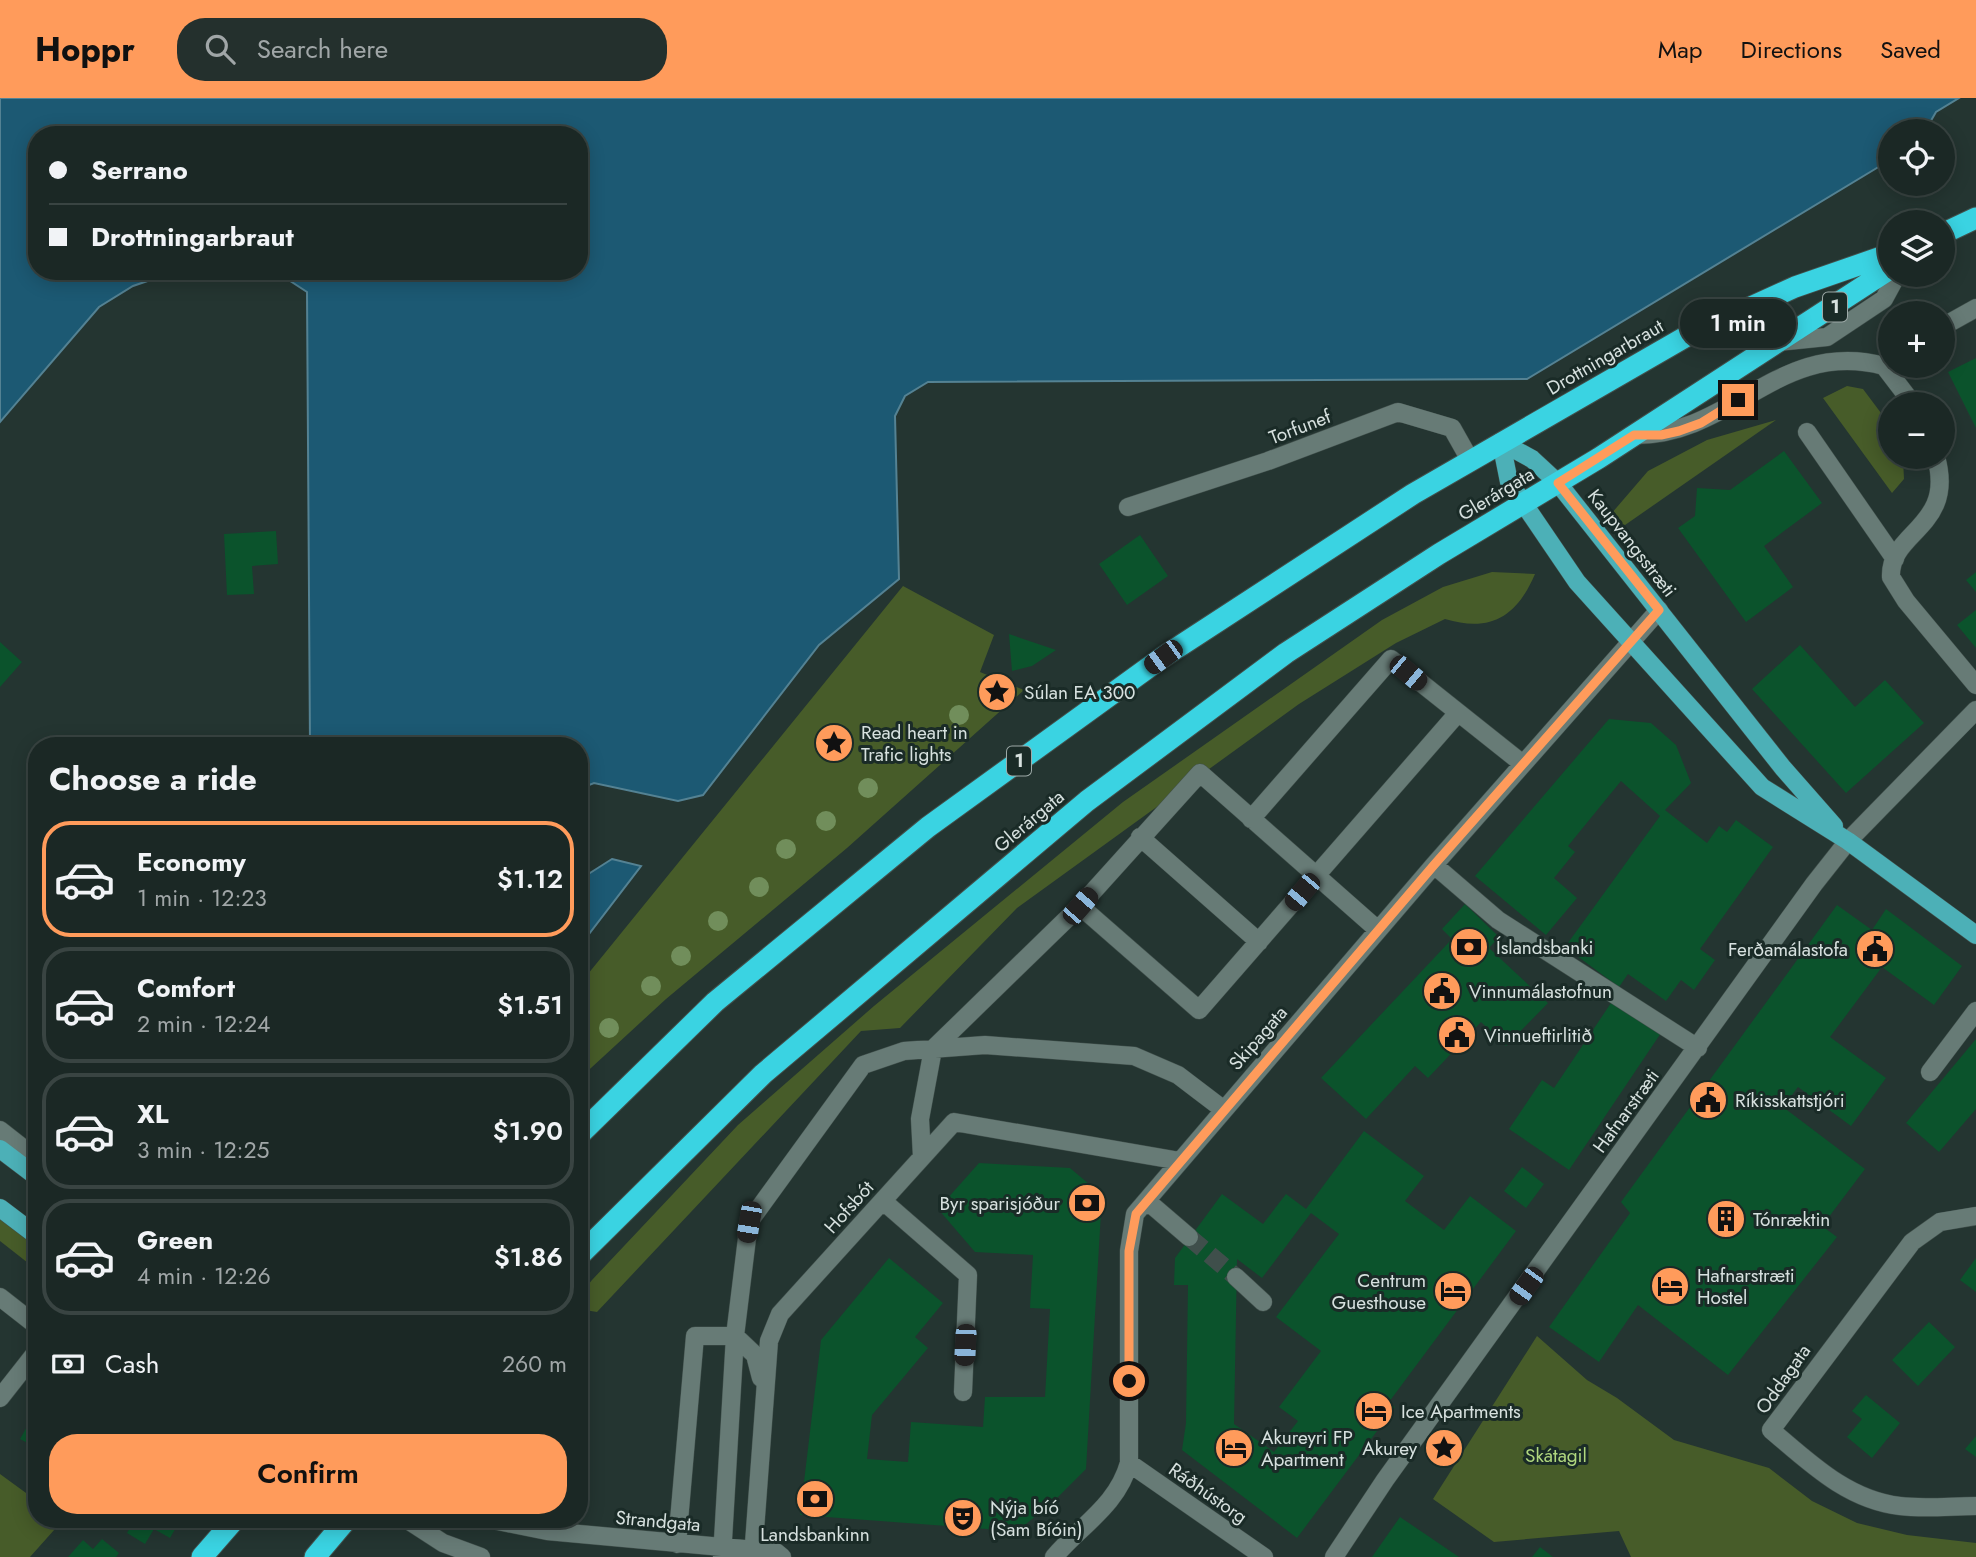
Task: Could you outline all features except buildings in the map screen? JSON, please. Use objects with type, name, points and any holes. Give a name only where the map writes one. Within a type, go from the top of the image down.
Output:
[{"type":"highway","points":[[1955,228],[1976,218]]},
{"type":"highway","name":"Drottningarbraut","points":[[1501,442],[1687,336],[1795,287],[1878,258]]},
{"type":"highway","name":"1","points":[[1558,483],[1878,277]]},
{"type":"highway","name":"1","points":[[588,1126],[715,1002],[928,827],[1163,657],[1413,494],[1501,442]]},
{"type":"highway","name":"Glerárgata","points":[[588,1247],[763,1074],[1087,801],[1286,653],[1439,554],[1558,483]]},
{"type":"highway","points":[[202,1557],[227,1528]]},
{"type":"highway","points":[[315,1557],[339,1528]]},
{"type":"main road","name":"Kaupvangsstræti","points":[[1501,442],[1532,460],[1558,483],[1783,768],[1848,841]]},
{"type":"main road","name":"Kaupvangsstræti","points":[[1501,442],[1509,482],[1577,582],[1762,787],[1848,841],[1976,935]]},
{"type":"main road","points":[[0,1149],[28,1170]]},
{"type":"main road","points":[[0,1208],[28,1229]]},
{"type":"street","points":[[1778,342],[1827,337],[1884,299],[1890,287]]},
{"type":"street","points":[[1955,320],[1976,308]]},
{"type":"street","points":[[1634,435],[1661,435],[1701,423],[1775,380],[1817,363],[1834,360],[1878,363]]},
{"type":"street","name":"Torfunef","points":[[1128,507],[1268,461],[1398,412],[1452,428],[1470,460]]},
{"type":"street","points":[[1807,432],[1895,559]]},
{"type":"street","points":[[1938,469],[1941,481],[1938,501],[1895,559],[1891,577],[1896,587],[1976,685]]},
{"type":"street","name":"Skipagata","points":[[1054,1557],[1112,1500],[1123,1484],[1129,1463],[1130,1234],[1136,1214],[1434,865],[1659,610]]},
{"type":"street","points":[[1251,818],[1391,659],[1523,764]]},
{"type":"street","name":"Hafnarstræti","points":[[1334,1557],[1385,1480],[1848,841],[1976,710]]},
{"type":"street","points":[[1080,906],[1199,1010],[1457,714]]},
{"type":"street","points":[[922,1157],[920,1119],[933,1049],[1080,906],[1200,773],[1378,930]]},
{"type":"street","points":[[1140,838],[1259,942]]},
{"type":"street","points":[[1434,865],[1498,920],[1698,1048]]},
{"type":"street","points":[[1930,1072],[1976,1011]]},
{"type":"street","points":[[723,1552],[735,1336],[749,1222],[863,1065],[904,1051],[985,1045],[1134,1056],[1178,1075],[1224,1110]]},
{"type":"street","name":"Hofsbót","points":[[753,1553],[769,1342],[780,1314],[954,1122],[1180,1161]]},
{"type":"street","points":[[0,1130],[28,1152]]},
{"type":"street","points":[[883,1201],[968,1275],[963,1392]]},
{"type":"street","points":[[1147,1201],[1189,1237]]},
{"type":"street","name":"Oddagata","points":[[1976,1216],[1940,1222],[1912,1242],[1887,1271],[1771,1430],[1839,1486],[1900,1506],[1976,1506]]},
{"type":"street","points":[[1236,1277],[1263,1302]]},
{"type":"street","points":[[0,1297],[28,1319]]},
{"type":"street","points":[[677,1544],[695,1336],[735,1336],[755,1355],[764,1388]]},
{"type":"street","points":[[0,1398],[28,1362]]},
{"type":"street","name":"Ráðhústorg","points":[[1129,1463],[1264,1557]]},
{"type":"street","points":[[420,1528],[443,1543],[481,1557]]},
{"type":"street","name":"Strandgata","points":[[532,1528],[677,1544],[723,1552],[776,1552],[782,1557]]},
{"type":"green space","points":[[1847,386],[1863,389],[1878,409],[1878,469],[1904,469],[1904,479],[1892,493],[1823,398]]},
{"type":"green space","points":[[1776,420],[1615,532],[1611,514],[1648,471],[1707,440]]},
{"type":"green space","points":[[1492,572],[1535,574],[1520,601],[1500,618],[1476,624],[1445,619],[1396,643],[1299,704],[1017,908],[900,1028],[861,1031],[597,1312],[588,1310],[588,1285],[592,1280],[738,1125],[874,1006],[1123,802],[1382,620],[1443,587]]},
{"type":"green space","points":[[903,586],[994,635],[980,672],[1024,690],[847,848],[666,999],[588,1071],[588,974]]},
{"type":"green space","points":[[0,1211],[28,1232],[28,1263],[0,1241]]},
{"type":"green space","name":"Skátagil","points":[[1537,1336],[1587,1380],[1617,1398],[1674,1440],[1769,1468],[1812,1501],[1857,1523],[1907,1535],[1976,1543],[1976,1557],[1631,1557],[1619,1531],[1494,1542],[1433,1499]]},
{"type":"green space","points":[[0,1474],[28,1494],[28,1528],[56,1528],[30,1557],[0,1557]]},
{"type":"water","points":[[0,98],[1959,98],[1936,112],[1932,119],[1878,119],[1878,167],[1527,379],[928,382],[905,396],[895,416],[899,579],[819,645],[703,795],[678,801],[594,783],[588,785],[588,737],[310,737],[307,292],[289,280],[588,280],[588,126],[28,126],[28,280],[151,280],[133,286],[99,307],[0,422]]},
{"type":"water","points":[[612,859],[641,866],[588,935],[588,874]]},
{"type":"tunnel","points":[[1189,1237],[1236,1277]]},
{"type":"place","name":"Súlan EA 300","points":[[997,692]]},
{"type":"place","name":"Read heart in Trafic lights","points":[[834,743]]},
{"type":"place","name":"Íslandsbanki","points":[[1469,947]]},
{"type":"place","name":"Ferðamálastofa","points":[[1875,949]]},
{"type":"place","name":"Vinnumálastofnun","points":[[1442,991]]},
{"type":"place","name":"Vinnueftirlitið","points":[[1457,1035]]},
{"type":"place","name":"Ríkisskattstjóri","points":[[1708,1100]]},
{"type":"place","name":"Byr sparisjóður","points":[[1087,1203]]},
{"type":"place","name":"Tónræktin","points":[[1726,1219]]},
{"type":"place","name":"Hafnarstræti Hostel","points":[[1670,1286]]},
{"type":"place","name":"Centrum Guesthouse","points":[[1453,1291]]},
{"type":"place","name":"Ice Apartments","points":[[1374,1411]]},
{"type":"place","name":"Akureyri FP Apartment","points":[[1234,1448]]},
{"type":"place","name":"Akurey","points":[[1444,1448]]},
{"type":"place","name":"Landsbankinn","points":[[815,1499]]},
{"type":"place","name":"Nýja bíó (Sam Bíóin)","points":[[963,1518]]},
{"type":"route","points":[[1129,1381],[1129,1251],[1130,1234],[1136,1214],[1434,865],[1659,610],[1558,483],[1634,435],[1661,435],[1679,431],[1701,423],[1738,400]]}]
